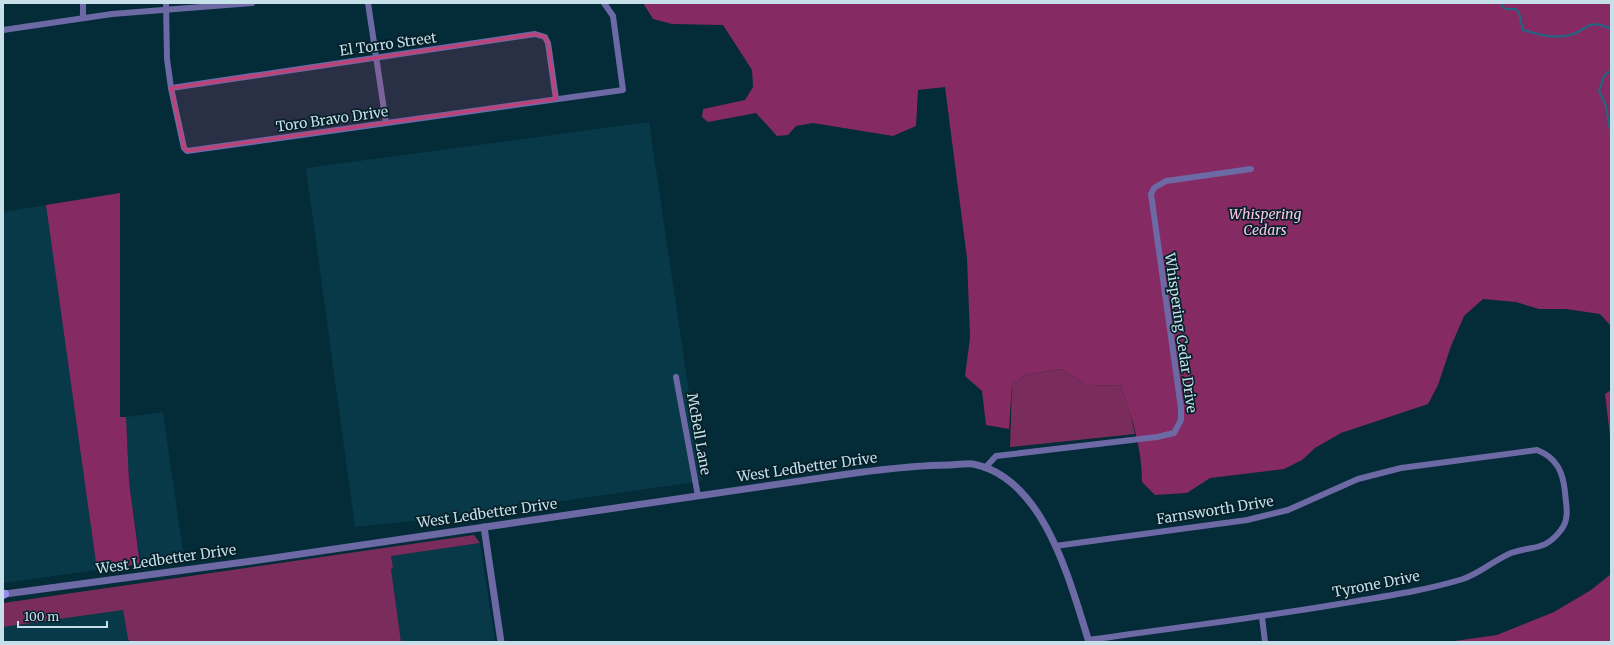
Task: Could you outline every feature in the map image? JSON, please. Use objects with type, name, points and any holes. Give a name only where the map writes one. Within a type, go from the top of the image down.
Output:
[{"type":"street","points":[[83,3],[83,18]]},
{"type":"street","name":"Toro Bravo Drive","points":[[166,3],[167,59],[171,88],[184,148],[187,151],[623,90],[613,16],[604,3]]},
{"type":"street","points":[[3,30],[83,18],[252,3]]},
{"type":"street","points":[[368,3],[386,123]]},
{"type":"street","name":"El Torro Street","points":[[171,88],[536,34],[545,37],[548,43],[556,99]]},
{"type":"street","name":"Whispering Cedar Drive","points":[[985,468],[996,456],[1157,437],[1174,433],[1181,420],[1181,408],[1151,194],[1154,188],[1166,181],[1252,169]]},
{"type":"street","name":"McBell Lane","points":[[676,377],[698,496]]},
{"type":"street","name":"Farnsworth Drive","points":[[1056,546],[1247,520],[1288,510],[1358,479],[1401,468],[1537,450]]},
{"type":"street","name":"Tyrone Drive","points":[[1089,641],[1369,599],[1444,584],[1465,578],[1512,553],[1543,547],[1563,528],[1567,515],[1563,475],[1559,466],[1552,458],[1537,450]]},
{"type":"street","name":"West Ledbetter Drive","points":[[4,595],[250,561],[882,469],[973,464],[985,468]]},
{"type":"street","points":[[985,468],[1017,486],[1032,505],[1056,546],[1089,641]]},
{"type":"street","points":[[484,527],[501,642]]},
{"type":"street","points":[[1262,616],[1265,642]]},
{"type":"highlighted area","points":[[535,34],[545,37],[548,43],[556,99],[187,151],[184,148],[171,88]]},
{"type":"shaded area","points":[[649,122],[702,481],[443,518],[355,527],[306,168]]},
{"type":"shaded area","points":[[46,205],[97,570],[3,583],[3,212]]},
{"type":"shaded area","points":[[1061,369],[1088,386],[1120,385],[1129,409],[1135,434],[1010,447],[1012,384],[1026,375]]},
{"type":"shaded area","points":[[163,412],[184,558],[141,564],[129,482],[126,417]]},
{"type":"shaded area","points":[[474,535],[480,543],[391,556],[393,568],[391,569],[401,642],[130,642],[128,639],[123,610],[3,627],[3,603]]},
{"type":"shaded area","points":[[480,543],[495,642],[401,642],[391,569],[393,568],[391,556]]},
{"type":"shaded area","points":[[123,610],[128,639],[126,642],[3,642],[3,627]]},
{"type":"green space","name":"Whispering Cedars","points":[[643,3],[1611,3],[1611,326],[1600,314],[1566,309],[1539,309],[1516,302],[1483,299],[1464,316],[1451,346],[1438,385],[1428,404],[1341,433],[1315,448],[1302,460],[1284,469],[1210,478],[1187,493],[1155,495],[1142,482],[1142,470],[1136,433],[1120,385],[1088,386],[1061,369],[1026,375],[1012,384],[1009,429],[986,425],[982,391],[965,376],[970,338],[967,258],[945,87],[918,90],[916,126],[893,136],[813,123],[796,126],[788,135],[777,136],[756,113],[708,122],[702,117],[703,109],[745,100],[753,87],[752,70],[723,25],[672,24],[653,19]]},
{"type":"green space","points":[[120,193],[120,417],[126,417],[129,482],[140,564],[97,570],[46,205]]},
{"type":"green space","points":[[1611,390],[1611,444],[1605,394]]},
{"type":"green space","points":[[1611,574],[1611,642],[1447,642],[1497,635],[1554,612],[1591,590]]},
{"type":"waterway","points":[[1502,3],[1502,6],[1506,9],[1516,9],[1519,13],[1523,30],[1538,34],[1565,36],[1579,32],[1587,26],[1596,24],[1611,29]]},
{"type":"waterway","points":[[1611,70],[1604,76],[1599,91],[1606,106],[1611,136]]}]
